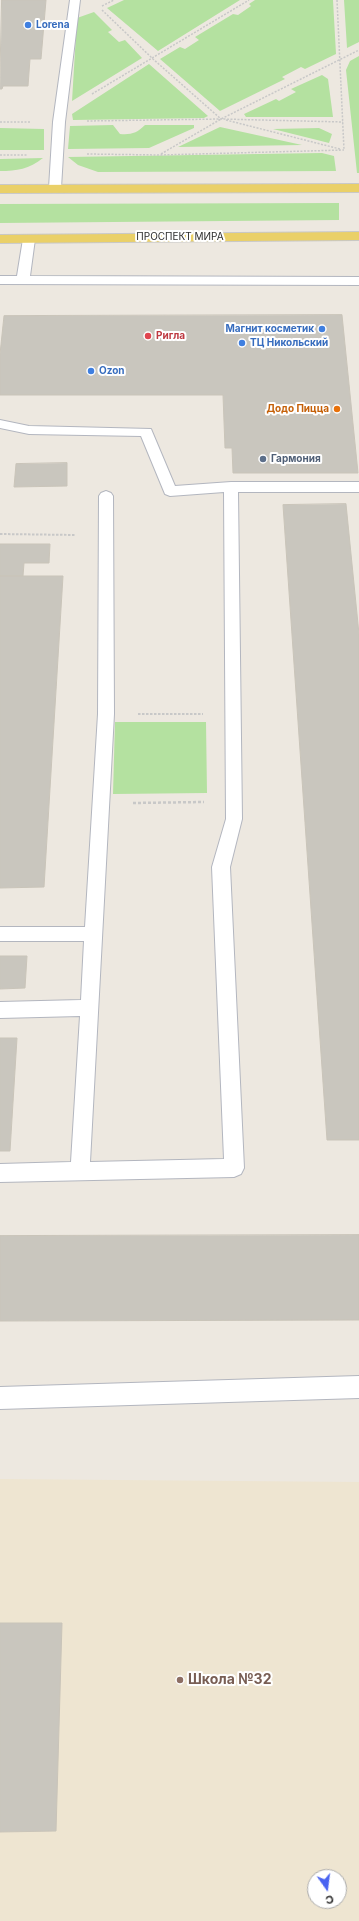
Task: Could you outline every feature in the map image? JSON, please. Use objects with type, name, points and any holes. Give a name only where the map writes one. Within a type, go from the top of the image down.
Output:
[{"type":"main road","points":[[0,189],[359,188]]},
{"type":"main road","name":"ПРОСПЕКТ МИРА","points":[[0,239],[359,236]]},
{"type":"lane","points":[[55,188],[59,117],[74,0]]},
{"type":"lane","points":[[23,280],[29,239]]},
{"type":"lane","points":[[0,280],[359,281]]},
{"type":"lane","points":[[0,424],[29,430],[146,432],[170,491],[231,487],[359,487]]},
{"type":"lane","points":[[0,1173],[234,1168],[221,867],[234,819],[231,487]]},
{"type":"lane","points":[[80,1172],[106,714],[106,496]]},
{"type":"lane","points":[[0,934],[94,934]]},
{"type":"lane","points":[[0,1010],[89,1008]]},
{"type":"lane","points":[[0,1398],[359,1387]]},
{"type":"path","points":[[59,117],[249,0]]},
{"type":"path","points":[[337,0],[344,150]]},
{"type":"path","points":[[99,7],[153,59],[221,119],[344,150]]},
{"type":"path","points":[[160,155],[221,119],[359,50]]},
{"type":"path","points":[[0,122],[59,117],[343,122]]},
{"type":"path","points":[[0,155],[160,155],[344,150]]},
{"type":"path","points":[[0,534],[106,535]]},
{"type":"path","points":[[106,714],[233,714]]},
{"type":"path","points":[[101,803],[234,802]]},
{"type":"shaded area","name":"Школа №32","points":[[0,1479],[359,1482],[359,1921],[0,1921]]},
{"type":"green space","points":[[124,0],[240,0],[158,51],[107,8]]},
{"type":"green space","points":[[255,0],[333,0],[336,54],[305,69],[301,67],[282,77],[285,79],[220,111],[160,59],[180,47],[185,49],[199,40],[195,37],[233,14],[238,15],[251,6],[249,4]]},
{"type":"green space","points":[[344,0],[359,0],[359,42],[347,48]]},
{"type":"green space","points":[[94,12],[112,30],[108,32],[119,42],[125,40],[142,58],[72,101],[77,18]]},
{"type":"green space","points":[[359,56],[359,173],[357,173],[346,70],[350,61]]},
{"type":"green space","points":[[149,64],[208,116],[204,118],[73,120],[72,114]]},
{"type":"green space","points":[[322,75],[328,79],[333,117],[246,117],[244,114],[276,99],[279,101],[296,92],[291,89]]},
{"type":"green space","points":[[113,125],[120,134],[134,133],[145,125],[194,125],[194,128],[149,148],[68,149],[70,126]]},
{"type":"green space","points":[[220,127],[302,145],[178,147]]},
{"type":"green space","points":[[0,128],[44,129],[44,150],[0,150]]},
{"type":"green space","points":[[319,128],[332,134],[329,143],[273,129]]},
{"type":"green space","points":[[322,153],[334,156],[336,171],[98,172],[78,165],[68,157]]},
{"type":"green space","points":[[43,158],[33,165],[23,169],[0,171],[0,159]]},
{"type":"green space","points":[[339,203],[339,220],[0,223],[0,204]]},
{"type":"green space","points":[[115,722],[206,722],[207,793],[113,794]]},
{"type":"building","points":[[2,0],[46,0],[41,59],[30,59],[28,86],[3,86],[2,89],[0,89]]},
{"type":"building","points":[[342,315],[358,473],[233,473],[232,448],[225,448],[223,395],[0,395],[0,354],[4,316]]},
{"type":"building","points":[[67,463],[67,486],[14,487],[16,464]]},
{"type":"building","points":[[346,504],[359,634],[359,1140],[327,1140],[283,505]]},
{"type":"building","points":[[0,544],[50,544],[49,563],[24,563],[23,576],[0,576]]},
{"type":"building","points":[[0,576],[63,576],[44,887],[0,888]]},
{"type":"building","points":[[0,956],[27,956],[25,988],[0,989]]},
{"type":"building","points":[[0,1038],[17,1038],[10,1151],[0,1151]]},
{"type":"building","points":[[359,1235],[359,1320],[0,1321],[0,1236]]},
{"type":"building","points":[[0,1623],[62,1623],[56,1831],[0,1832]]},
{"type":"place","name":"Lorena","points":[[28,25]]},
{"type":"place","name":"Магнит косметик","points":[[322,329]]},
{"type":"place","name":"Ригла","points":[[148,336]]},
{"type":"place","name":"ТЦ Никольский","points":[[242,343]]},
{"type":"place","name":"Ozon","points":[[91,371]]},
{"type":"place","name":"Додо Пицца","points":[[337,409]]},
{"type":"place","name":"Гармония","points":[[263,459]]},
{"type":"place","name":"Школа №32","points":[[180,1680]]}]
